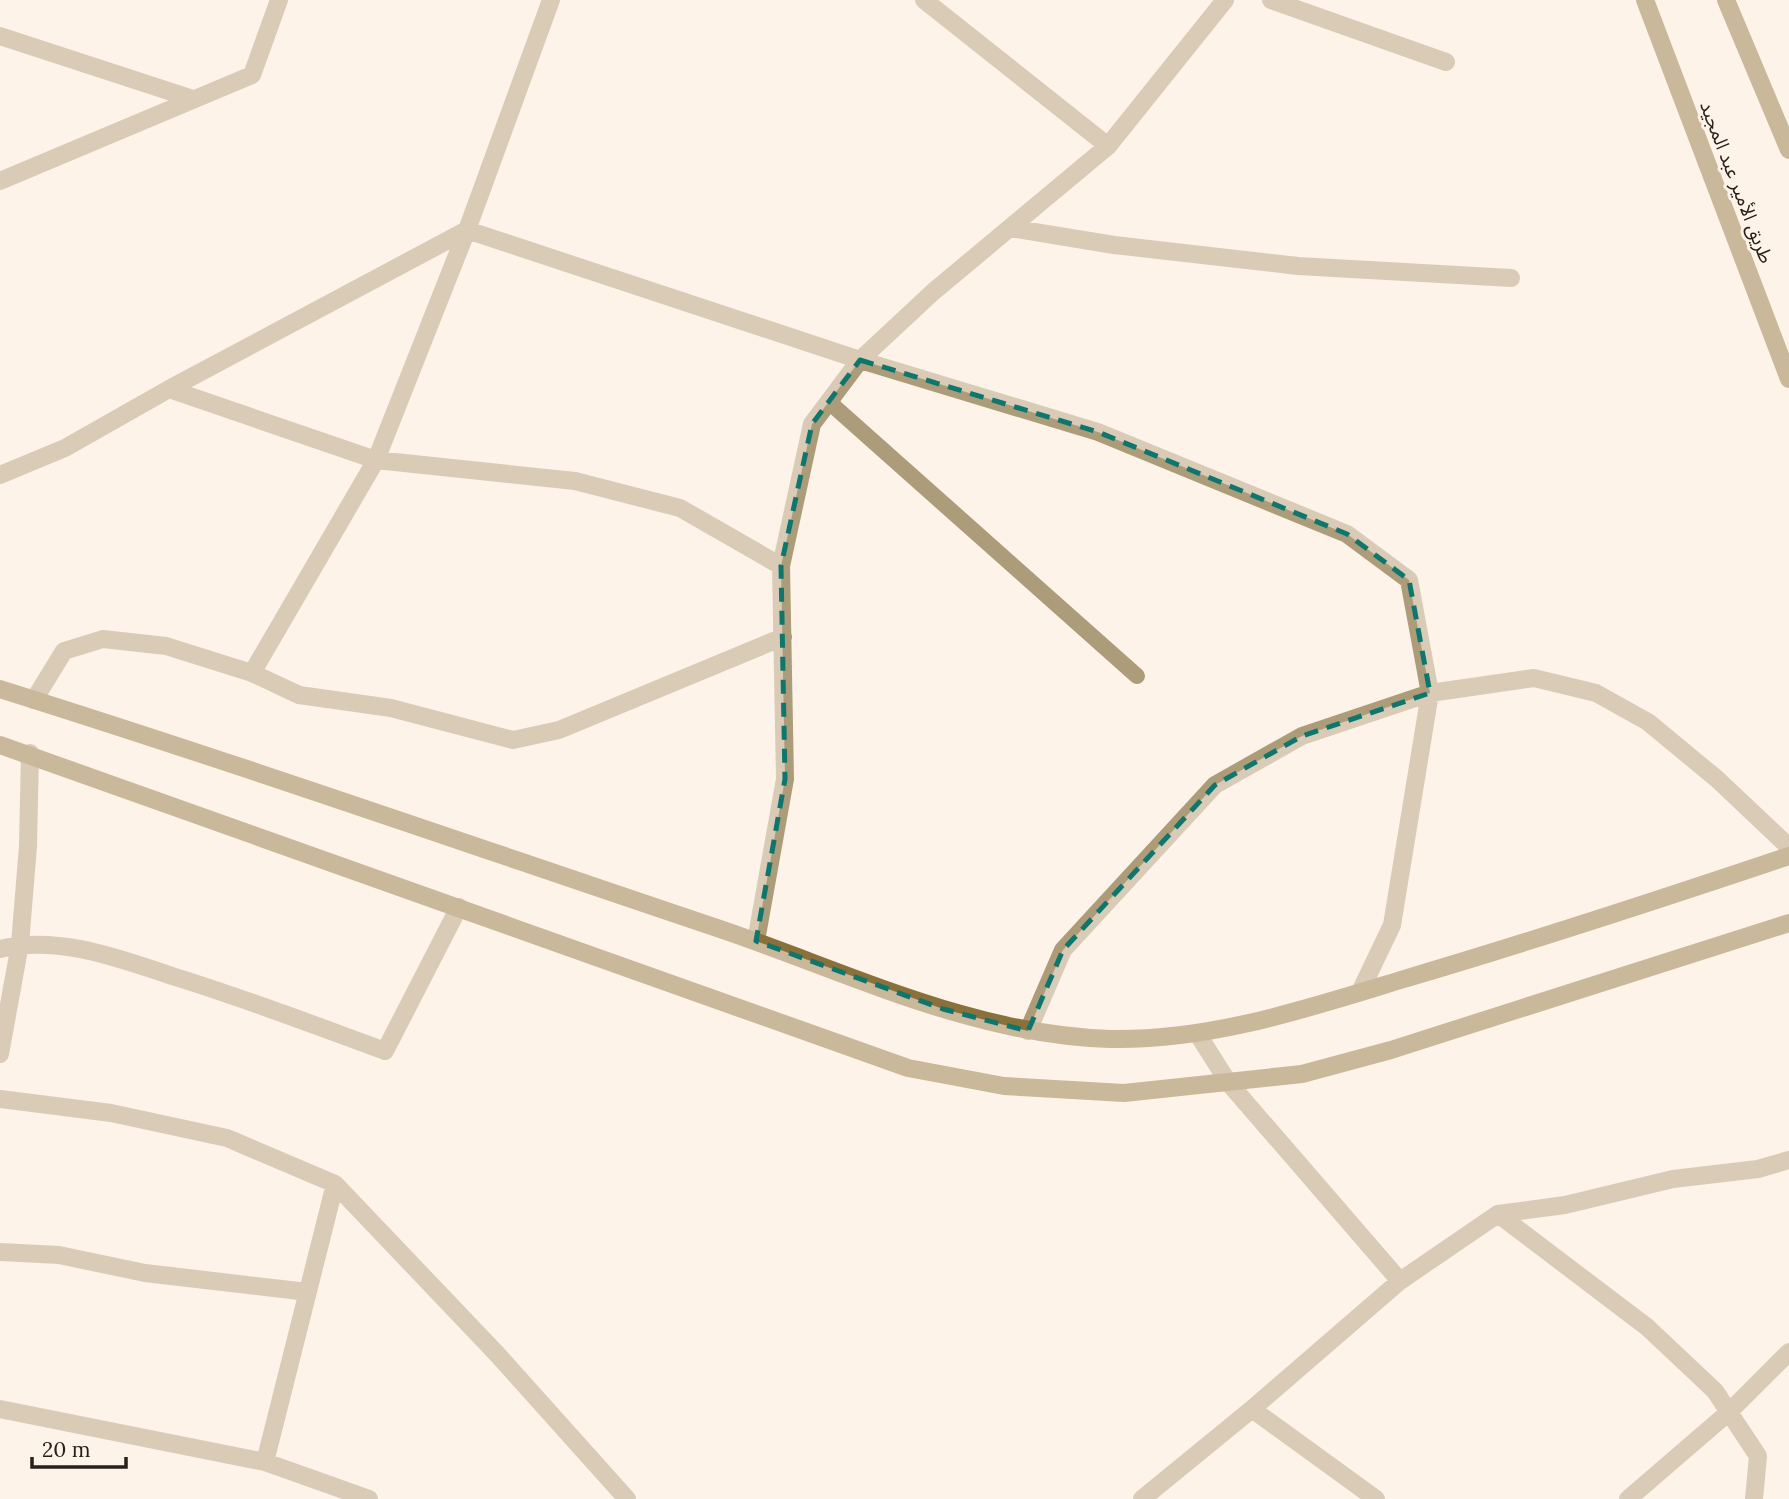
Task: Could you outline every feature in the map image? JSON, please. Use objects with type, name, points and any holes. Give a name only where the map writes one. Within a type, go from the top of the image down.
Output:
[{"type":"main road","name":"طريق الأمير عبد المجيد","points":[[1645,0],[1789,379]]},
{"type":"main road","points":[[1726,0],[1783,117],[1789,150]]},
{"type":"main road","points":[[0,689],[756,941],[943,1009],[1028,1031],[1112,1039],[1198,1033],[1267,1020],[1544,938],[1789,856]]},
{"type":"main road","points":[[0,745],[30,753],[908,1068],[1004,1086],[1124,1093],[1302,1074],[1391,1050],[1789,923]]},
{"type":"street","points":[[0,181],[251,75],[279,0]]},
{"type":"street","points":[[252,673],[376,460],[467,230],[551,0]]},
{"type":"street","points":[[925,0],[1108,146]]},
{"type":"street","points":[[756,941],[785,779],[781,566],[812,424],[860,360],[933,292],[1108,146],[1225,0]]},
{"type":"street","points":[[1271,0],[1446,62]]},
{"type":"street","points":[[0,36],[193,99]]},
{"type":"street","points":[[1010,228],[1114,245],[1298,266],[1511,278]]},
{"type":"street","points":[[0,475],[65,448],[169,388],[467,230],[860,360],[1098,432],[1347,534],[1409,580],[1430,693],[1392,925],[1360,992]]},
{"type":"street","points":[[169,388],[376,460],[575,481],[680,508],[781,566]]},
{"type":"street","points":[[34,700],[64,651],[103,639],[166,646],[252,673],[299,695],[391,708],[513,740],[559,730],[783,637]]},
{"type":"street","points":[[1028,1031],[1063,950],[1215,785],[1302,736],[1430,693],[1534,678],[1596,693],[1648,722],[1717,779],[1789,847]]},
{"type":"street","points":[[0,1054],[20,944],[28,846],[30,753]]},
{"type":"street","points":[[0,949],[20,944],[91,950],[211,988],[385,1051],[459,907]]},
{"type":"street","points":[[1198,1033],[1228,1082],[1400,1281]]},
{"type":"street","points":[[0,1099],[111,1113],[227,1138],[335,1184],[497,1354],[627,1499]]},
{"type":"street","points":[[1142,1499],[1252,1409],[1400,1281],[1498,1214],[1565,1205],[1673,1179],[1758,1169],[1789,1160]]},
{"type":"street","points":[[265,1462],[335,1184]]},
{"type":"street","points":[[1498,1214],[1647,1327],[1715,1391],[1758,1456],[1754,1499]]},
{"type":"street","points":[[0,1252],[59,1255],[145,1273],[308,1292]]},
{"type":"street","points":[[1628,1499],[1729,1412],[1789,1352]]},
{"type":"street","points":[[0,1409],[265,1462],[369,1499]]},
{"type":"street","points":[[1252,1409],[1376,1499]]},
{"type":"lane","points":[[829,402],[1138,676]]},
{"type":"highlighted area","points":[[860,360],[1098,432],[1347,534],[1409,580],[1430,693],[1302,736],[1215,785],[1063,950],[1028,1031],[943,1009],[756,941],[785,779],[781,566],[812,424]]}]
